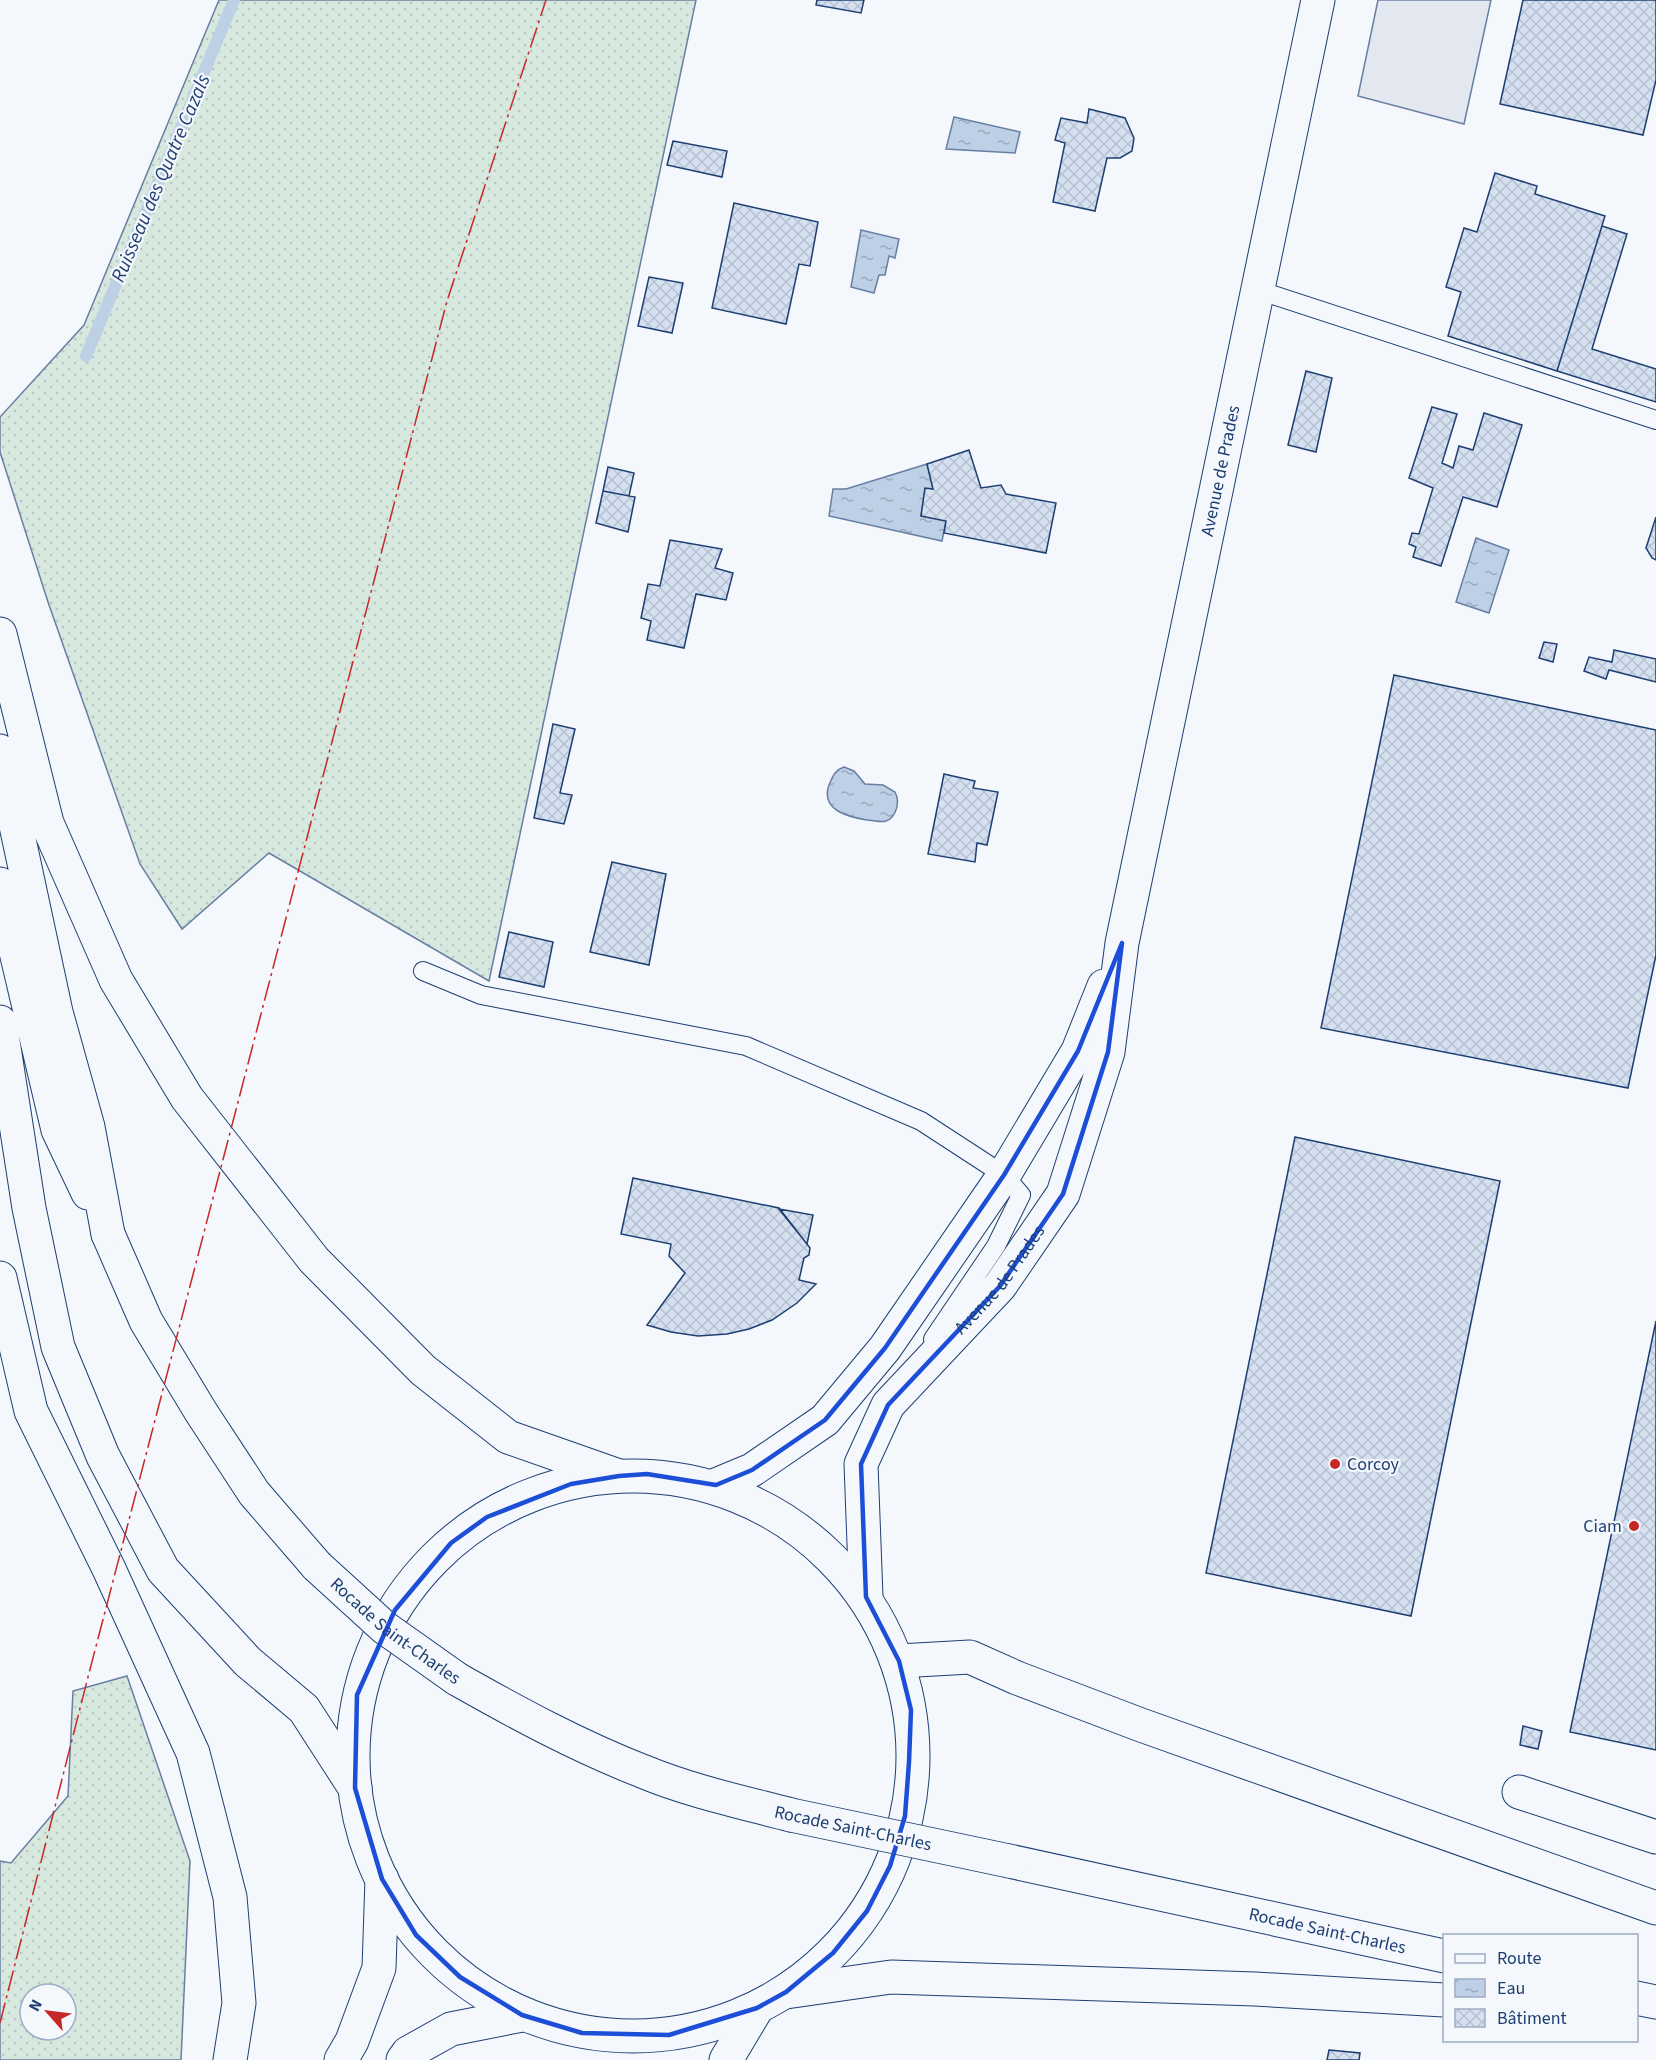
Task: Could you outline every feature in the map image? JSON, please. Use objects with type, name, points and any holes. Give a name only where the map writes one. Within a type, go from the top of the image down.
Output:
[{"type":"main road","name":"Avenue de Prades","points":[[866,1597],[861,1464],[888,1405],[1000,1286],[1063,1194],[1108,1052],[1122,943],[1318,0]]},
{"type":"main road","points":[[0,634],[47,823],[116,980],[187,1098],[314,1260],[423,1370],[508,1437],[619,1476]]},
{"type":"main road","points":[[0,751],[56,1012],[88,1126],[108,1234]]},
{"type":"main road","points":[[0,884],[58,1130],[108,1234]]},
{"type":"main road","name":"Avenue de Prades","points":[[716,1485],[752,1470],[825,1420],[885,1348],[1004,1175],[1078,1051],[1122,943]]},
{"type":"main road","points":[[0,1022],[29,1208],[58,1347],[103,1456],[164,1570],[248,1662],[304,1709],[355,1788]]},
{"type":"main road","name":"Rocade Saint-Charles","points":[[108,1234],[146,1321],[201,1412],[254,1493],[317,1566],[385,1628],[457,1679],[571,1740],[643,1772],[719,1797],[792,1815],[1443,1956]]},
{"type":"main road","points":[[0,1278],[31,1411],[109,1569],[193,1753],[230,1897],[239,2003],[230,2060]]},
{"type":"main road","points":[[647,1474],[716,1485],[775,1512],[827,1549],[866,1597],[899,1661],[911,1710],[909,1762],[904,1816],[890,1866],[867,1911],[833,1953],[786,1992],[757,2008],[669,2035],[582,2033],[522,2015],[460,1977],[445,1963],[416,1935],[382,1880],[365,1834],[355,1788],[352,1741],[357,1695],[372,1653],[395,1610],[420,1575],[451,1543],[487,1516],[571,1484],[619,1476],[647,1474]]},
{"type":"main road","points":[[899,1661],[970,1657],[1017,1678],[1140,1725],[1656,1908]]},
{"type":"main road","points":[[1519,1792],[1656,1837]]},
{"type":"main road","points":[[341,2060],[352,2041],[379,1968],[382,1880]]},
{"type":"main road","points":[[786,1992],[891,1977],[1255,1989],[1443,2000]]},
{"type":"main road","points":[[1638,1998],[1656,2002]]},
{"type":"main road","points":[[726,2060],[757,2008]]},
{"type":"main road","points":[[403,2060],[408,2053],[451,2028],[522,2015]]},
{"type":"main road","points":[[1638,2015],[1656,2017]]},
{"type":"main road","points":[[582,2033],[603,2060]]},
{"type":"lane","points":[[1258,290],[1656,420]]},
{"type":"lane","points":[[423,971],[481,995],[746,1046],[921,1121],[1004,1175],[1021,1195],[996,1246],[888,1405]]},
{"type":"highlighted area","points":[[1122,943],[1108,1052],[1063,1194],[1000,1286],[888,1405],[861,1464],[866,1597],[899,1661],[911,1710],[909,1762],[905,1816],[890,1866],[867,1911],[833,1953],[786,1992],[757,2008],[669,2035],[582,2033],[522,2015],[460,1977],[416,1935],[382,1879],[355,1788],[357,1695],[395,1610],[451,1543],[487,1517],[571,1484],[619,1476],[647,1474],[716,1485],[752,1470],[825,1420],[885,1348],[1004,1175],[1078,1051]]},
{"type":"shaded area","points":[[219,0],[696,0],[489,981],[269,853],[182,929],[140,864],[48,602],[0,452],[0,417],[84,325]]},
{"type":"shaded area","points":[[1378,0],[1491,0],[1464,124],[1358,96]]},
{"type":"shaded area","points":[[127,1676],[190,1861],[181,2060],[0,2060],[0,1861],[11,1863],[68,1796],[73,1691]]},
{"type":"water","points":[[954,117],[1020,132],[1015,153],[946,149]]},
{"type":"water","points":[[861,230],[899,239],[895,258],[889,256],[885,275],[879,275],[874,293],[851,287]]},
{"type":"water","points":[[927,464],[933,489],[925,489],[921,516],[946,521],[942,541],[829,516],[833,489],[846,489]]},
{"type":"water","points":[[1476,538],[1509,550],[1489,613],[1456,602]]},
{"type":"water","points":[[844,767],[854,771],[865,784],[883,785],[895,792],[896,808],[890,819],[882,822],[860,819],[844,814],[832,806],[827,794],[829,785],[836,772]]},
{"type":"building","points":[[817,0],[864,0],[861,13],[816,5]]},
{"type":"building","points":[[1523,0],[1656,0],[1656,80],[1643,135],[1500,104]]},
{"type":"building","points":[[1089,109],[1125,118],[1134,138],[1132,151],[1120,158],[1107,158],[1095,211],[1053,202],[1065,143],[1055,140],[1061,118],[1087,123]]},
{"type":"building","points":[[673,141],[727,151],[722,177],[667,165]]},
{"type":"building","points":[[1495,173],[1537,186],[1535,194],[1605,216],[1557,371],[1448,336],[1461,292],[1446,287],[1464,228],[1477,232]]},
{"type":"building","points":[[734,203],[818,222],[810,266],[799,264],[786,324],[712,308]]},
{"type":"building","points":[[1602,226],[1627,234],[1592,349],[1656,369],[1656,402],[1557,371]]},
{"type":"building","points":[[649,277],[683,283],[672,333],[638,326]]},
{"type":"building","points":[[1306,371],[1332,378],[1316,452],[1288,445]]},
{"type":"building","points":[[1432,407],[1457,414],[1442,463],[1453,468],[1459,446],[1473,450],[1484,413],[1522,425],[1497,507],[1463,497],[1441,566],[1413,557],[1416,547],[1409,544],[1412,533],[1419,534],[1433,488],[1409,478]]},
{"type":"building","points":[[969,450],[981,488],[1001,485],[1006,494],[1056,503],[1046,553],[944,533],[946,521],[921,516],[925,488],[933,489],[927,464]]},
{"type":"building","points":[[608,467],[634,473],[629,496],[603,491]]},
{"type":"building","points":[[603,491],[635,497],[628,532],[596,523]]},
{"type":"building","points":[[1656,517],[1656,560],[1646,548]]},
{"type":"building","points":[[670,540],[722,549],[715,568],[733,573],[726,600],[696,594],[684,648],[647,640],[651,621],[641,618],[648,584],[660,586]]},
{"type":"building","points":[[1544,642],[1557,644],[1553,662],[1539,658]]},
{"type":"building","points":[[1614,650],[1656,659],[1656,682],[1609,670],[1606,679],[1584,671],[1589,657],[1612,662]]},
{"type":"building","points":[[1394,675],[1656,730],[1656,955],[1628,1088],[1321,1028]]},
{"type":"building","points":[[553,724],[575,729],[560,793],[572,795],[564,824],[534,818]]},
{"type":"building","points":[[944,774],[975,781],[973,788],[998,792],[987,845],[977,843],[975,862],[928,854]]},
{"type":"building","points":[[612,862],[666,874],[649,965],[590,952]]},
{"type":"building","points":[[509,932],[553,942],[544,987],[499,977]]},
{"type":"building","name":"Corcoy","points":[[1295,1137],[1500,1181],[1411,1616],[1206,1573]]},
{"type":"building","points":[[633,1178],[779,1208],[810,1248],[809,1255],[804,1258],[799,1280],[816,1284],[797,1303],[772,1320],[749,1329],[727,1334],[698,1336],[647,1325],[685,1273],[669,1256],[671,1244],[621,1234]]},
{"type":"building","points":[[779,1209],[813,1215],[807,1244]]},
{"type":"building","name":"Ciam","points":[[1656,1321],[1656,1750],[1570,1732]]},
{"type":"building","points":[[1523,1726],[1542,1731],[1538,1749],[1520,1745]]},
{"type":"building","points":[[1329,2050],[1360,2053],[1359,2060],[1327,2060]]},
{"type":"waterway","name":"Ruisseau des Quatre Cazals","points":[[86,356],[234,0]]},
{"type":"power","points":[[0,2023],[447,301],[546,0]]},
{"type":"place","name":"Corcoy","points":[[1335,1464]]},
{"type":"place","name":"Ciam","points":[[1634,1526]]}]
